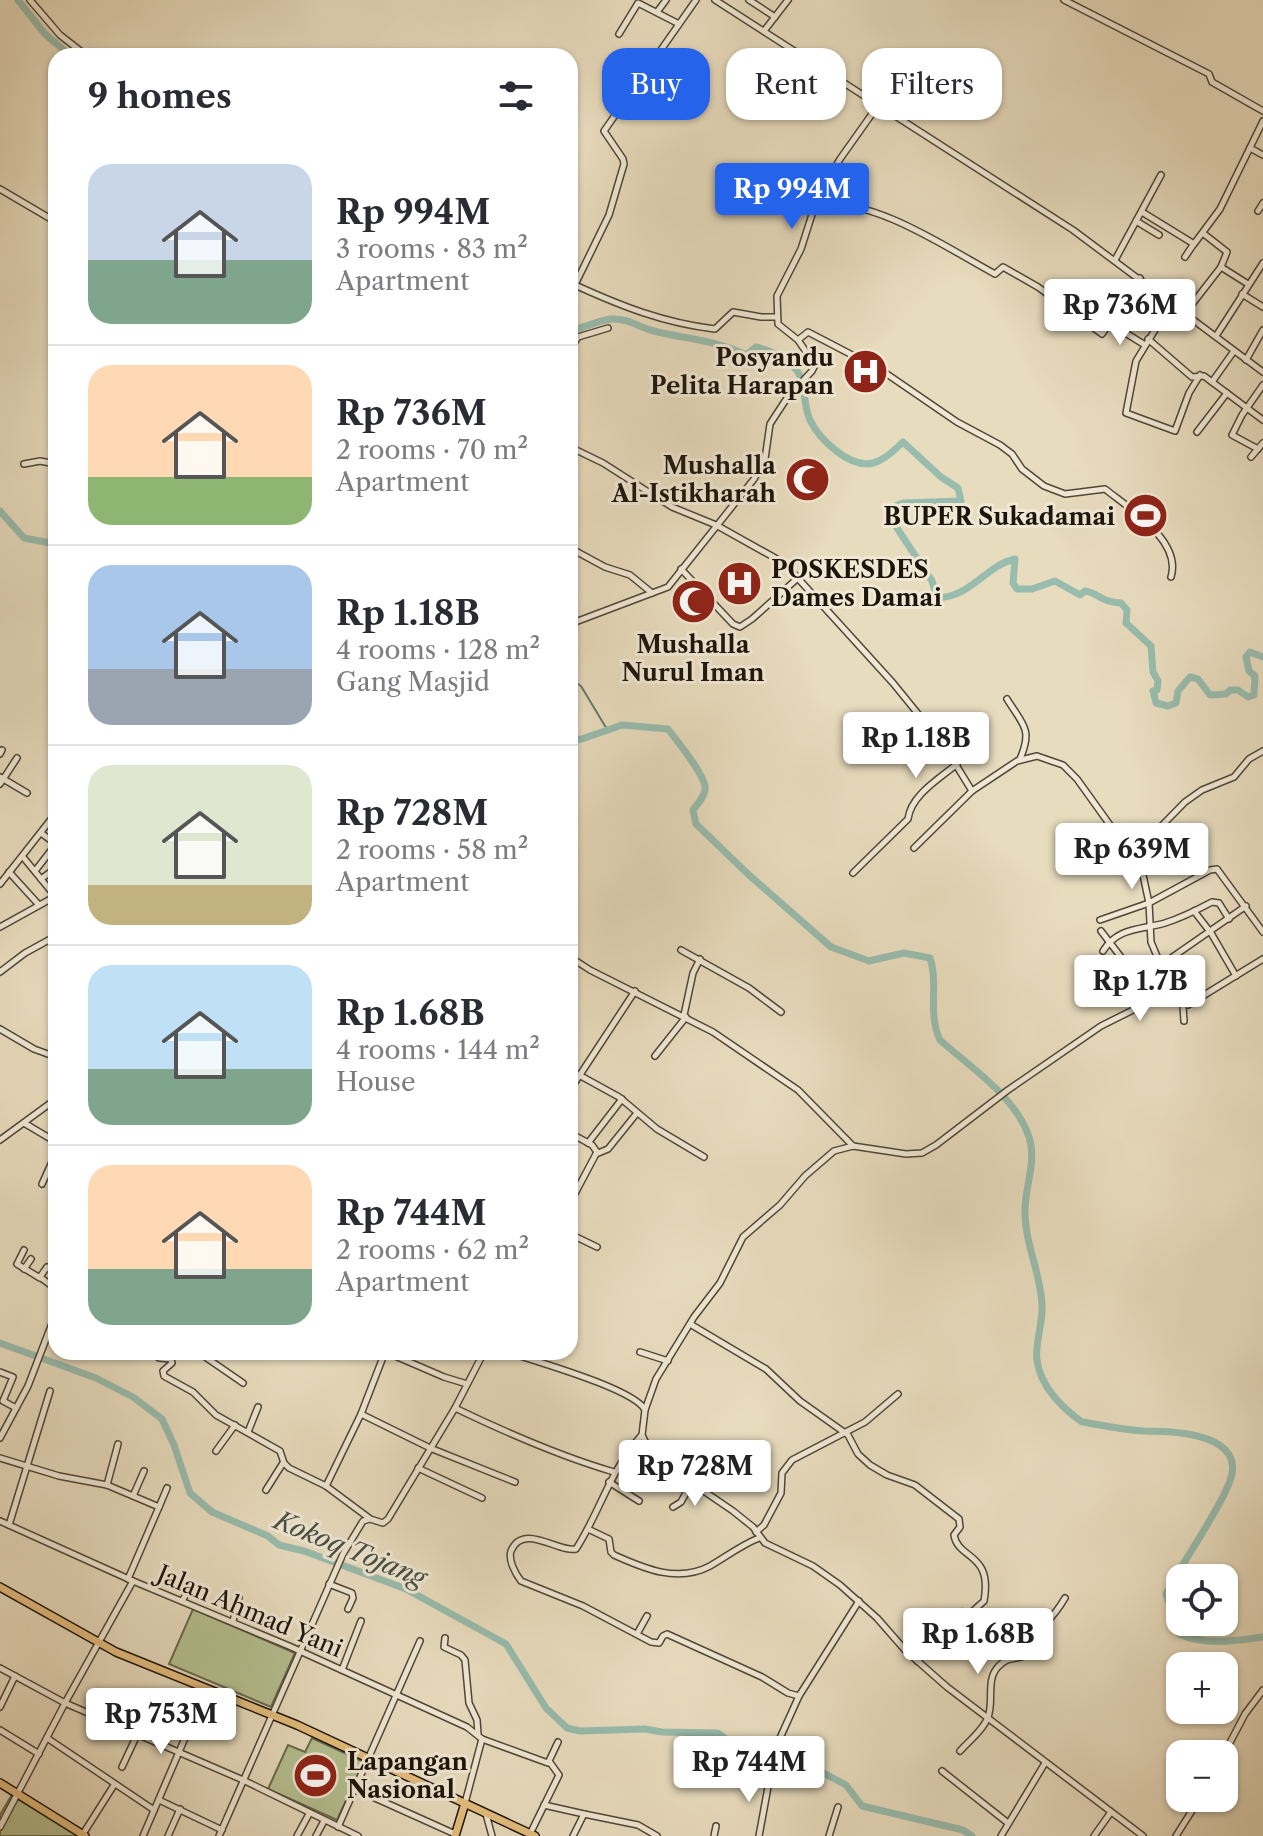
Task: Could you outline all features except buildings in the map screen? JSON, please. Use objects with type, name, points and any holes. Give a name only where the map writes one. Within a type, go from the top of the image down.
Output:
[{"type":"main road","points":[[0,1587],[98,1643],[272,1715],[532,1835]]},
{"type":"main road","points":[[0,1783],[84,1835]]},
{"type":"main road","points":[[455,1835],[465,1803]]},
{"type":"street","points":[[30,0],[60,35],[77,48]]},
{"type":"street","points":[[657,12],[666,0]]},
{"type":"street","points":[[578,279],[609,215],[624,164],[603,132],[696,0]]},
{"type":"street","points":[[715,0],[862,93]]},
{"type":"street","points":[[749,0],[775,17]]},
{"type":"street","points":[[764,32],[787,0]]},
{"type":"street","points":[[1064,0],[1209,74],[1214,83],[1263,111]]},
{"type":"street","points":[[619,34],[637,3],[679,24]]},
{"type":"street","points":[[578,621],[668,587],[754,479],[765,459],[770,424],[787,398],[810,375],[815,363],[798,340],[781,327],[776,317],[777,296],[801,249],[816,202],[840,159],[868,120]]},
{"type":"street","points":[[903,120],[1115,260],[1263,372]]},
{"type":"street","points":[[1185,257],[1220,209],[1235,172],[1263,121]]},
{"type":"street","points":[[1250,148],[1263,155]]},
{"type":"street","points":[[1115,260],[1161,175]]},
{"type":"street","points":[[0,189],[48,217]]},
{"type":"street","points":[[816,202],[878,213],[994,274],[1003,267],[1038,287],[1102,334],[1140,278]]},
{"type":"street","points":[[1258,211],[1263,203]]},
{"type":"street","points":[[1142,212],[1193,245]]},
{"type":"street","points":[[1136,221],[1159,235]]},
{"type":"street","points":[[1186,312],[1221,267],[1227,252],[1204,234]]},
{"type":"street","points":[[1216,336],[1263,263]]},
{"type":"street","points":[[1221,267],[1248,284]]},
{"type":"street","points":[[578,286],[632,310],[670,322],[715,329],[733,312],[776,317]]},
{"type":"street","points":[[1242,294],[1263,307]]},
{"type":"street","points":[[1172,302],[1136,361],[1127,414],[1175,431],[1189,393],[1200,375]]},
{"type":"street","points":[[1111,324],[1147,342],[1192,377],[1200,375],[1212,382],[1263,420]]},
{"type":"street","points":[[578,337],[608,328]]},
{"type":"street","points":[[1246,360],[1263,330]]},
{"type":"street","points":[[798,340],[808,332],[881,370],[957,422],[1000,445],[1012,454],[1022,469],[1044,486],[1065,494],[1105,489],[1145,521],[1171,550],[1174,568],[1171,577]]},
{"type":"street","points":[[1212,382],[1234,351]]},
{"type":"street","points":[[1258,449],[1232,436],[1263,385]]},
{"type":"street","points":[[1197,432],[1227,393]]},
{"type":"street","points":[[1251,457],[1263,443]]},
{"type":"street","points":[[578,451],[603,463],[672,507],[716,525],[784,563],[893,683],[957,764],[972,791]]},
{"type":"street","points":[[24,464],[48,462]]},
{"type":"street","points":[[578,552],[605,567],[630,575],[653,594]]},
{"type":"street","points":[[681,569],[733,624],[740,627],[799,577]]},
{"type":"street","points":[[1007,699],[1027,731],[1028,741],[1019,760]]},
{"type":"street","points":[[1136,852],[1185,802],[1202,790],[1234,777],[1249,759],[1263,751]]},
{"type":"street","points":[[17,758],[1,780],[27,793]]},
{"type":"street","points":[[914,848],[972,791],[1019,760],[1046,758],[1070,770],[1110,825],[1136,852],[1142,866],[1149,903],[1149,926],[1157,957],[1178,985],[1185,1005],[1184,1021]]},
{"type":"street","points":[[853,873],[908,819],[909,809],[917,798],[957,764]]},
{"type":"street","points":[[0,884],[48,823]]},
{"type":"street","points":[[41,833],[48,838]]},
{"type":"street","points":[[35,871],[48,854]]},
{"type":"street","points":[[23,857],[48,886]]},
{"type":"street","points":[[1100,920],[1149,903],[1213,869],[1220,871],[1263,932]]},
{"type":"street","points":[[9,872],[39,905]]},
{"type":"street","points":[[41,879],[48,874]]},
{"type":"street","points":[[0,927],[48,899]]},
{"type":"street","points":[[1103,951],[1109,941],[1125,932],[1166,923],[1216,902],[1229,919]]},
{"type":"street","points":[[1161,965],[1246,906]]},
{"type":"street","points":[[1194,911],[1236,976]]},
{"type":"street","points":[[1101,931],[1153,999]]},
{"type":"street","points":[[0,972],[48,940]]},
{"type":"street","points":[[681,950],[749,988],[781,1012]]},
{"type":"street","points":[[1130,972],[1157,957]]},
{"type":"street","points":[[655,1056],[685,1016],[693,973],[700,959]]},
{"type":"street","points":[[799,1696],[668,1635],[664,1634],[657,1644],[583,1606],[525,1583],[518,1578],[510,1554],[519,1542],[538,1538],[574,1550],[588,1529],[614,1472],[642,1435],[645,1410],[656,1379],[724,1276],[746,1233],[780,1205],[796,1185],[827,1157],[840,1148],[853,1146],[906,1154],[922,1153],[1101,1026],[1153,999],[1185,1005],[1263,959]]},
{"type":"street","points":[[578,962],[685,1016],[798,1090],[853,1146]]},
{"type":"street","points":[[635,991],[579,1075],[622,1099],[668,1136],[704,1157]]},
{"type":"street","points":[[0,1029],[48,1054]]},
{"type":"street","points":[[588,1143],[622,1099]]},
{"type":"street","points":[[0,1140],[48,1105]]},
{"type":"street","points":[[596,1154],[608,1149],[637,1113]]},
{"type":"street","points":[[24,1123],[48,1137]]},
{"type":"street","points":[[578,1137],[595,1147],[596,1154],[578,1188]]},
{"type":"street","points":[[42,1184],[48,1171]]},
{"type":"street","points":[[578,1238],[597,1247]]},
{"type":"street","points":[[24,1250],[17,1262],[48,1284]]},
{"type":"street","points":[[24,1269],[31,1259]]},
{"type":"street","points":[[40,1278],[48,1268]]},
{"type":"street","points":[[690,1324],[766,1369],[800,1401],[845,1433],[858,1454],[870,1465],[915,1485],[959,1519],[960,1527],[954,1535],[956,1543],[978,1561],[985,1578],[984,1601],[973,1611],[976,1621],[1003,1635],[1029,1634],[1048,1622],[1065,1598]]},
{"type":"street","points":[[0,1438],[38,1360],[48,1332]]},
{"type":"street","points":[[640,1352],[668,1361]]},
{"type":"street","points":[[171,1360],[172,1363],[163,1371],[164,1376],[193,1392],[213,1413],[280,1451],[283,1462],[326,1486],[370,1519],[383,1523],[455,1408],[480,1360]]},
{"type":"street","points":[[210,1360],[243,1383]]},
{"type":"street","points":[[326,1486],[361,1414],[382,1360]]},
{"type":"street","points":[[404,1360],[467,1384]]},
{"type":"street","points":[[530,1360],[609,1388],[638,1401],[645,1410]]},
{"type":"street","points":[[0,1372],[13,1377],[3,1393],[4,1403],[16,1408]]},
{"type":"street","points":[[9,1525],[50,1391]]},
{"type":"street","points":[[588,1529],[609,1539],[614,1555],[653,1570],[684,1575],[701,1570],[758,1535],[781,1493],[780,1481],[787,1466],[802,1453],[874,1415],[898,1394]]},
{"type":"street","points":[[248,1432],[258,1407]]},
{"type":"street","points":[[455,1408],[518,1438],[614,1472]]},
{"type":"street","points":[[361,1414],[430,1448],[515,1482]]},
{"type":"street","points":[[0,1419],[8,1422]]},
{"type":"street","points":[[216,1451],[235,1425]]},
{"type":"street","points":[[642,1435],[649,1449],[733,1511],[773,1547],[813,1566],[859,1601],[917,1661],[1143,1836]]},
{"type":"street","points":[[107,1485],[118,1444]]},
{"type":"street","points":[[0,1458],[107,1485],[159,1507]]},
{"type":"street","points":[[266,1490],[283,1462]]},
{"type":"street","points":[[418,1468],[482,1498]]},
{"type":"street","points":[[133,1496],[144,1471]]},
{"type":"street","points":[[609,1482],[639,1501]]},
{"type":"street","points":[[673,1507],[681,1502],[692,1482]]},
{"type":"street","points":[[0,1827],[130,1580],[167,1488]]},
{"type":"street","points":[[159,1800],[221,1833],[343,1554],[361,1523],[370,1519]]},
{"type":"street","name":"Jalan Ahmad Yani","points":[[0,1521],[398,1695],[480,1737],[551,1764]]},
{"type":"street","points":[[330,1582],[352,1593],[348,1609]]},
{"type":"street","points":[[182,1601],[190,1588]]},
{"type":"street","points":[[233,1621],[239,1597]]},
{"type":"street","points":[[759,1836],[773,1756],[799,1696],[859,1601]]},
{"type":"street","points":[[917,1661],[962,1612]]},
{"type":"street","points":[[637,1634],[647,1616]]},
{"type":"street","points":[[342,1670],[361,1621]]},
{"type":"street","points":[[960,1751],[988,1718],[994,1672],[1001,1664],[1032,1651],[1038,1629]]},
{"type":"street","points":[[445,1638],[444,1647],[465,1660],[466,1691],[480,1737],[465,1803]]},
{"type":"street","points":[[338,1827],[420,1641]]},
{"type":"street","points":[[0,1668],[65,1703],[243,1780],[345,1833],[358,1836]]},
{"type":"street","points":[[0,1707],[15,1676]]},
{"type":"street","points":[[143,1836],[207,1688]]},
{"type":"street","points":[[1231,1740],[1263,1690]]},
{"type":"street","points":[[0,1730],[39,1754]]},
{"type":"street","points":[[122,1767],[137,1735]]},
{"type":"street","points":[[47,1738],[154,1810]]},
{"type":"street","points":[[532,1835],[559,1775],[549,1760],[558,1742]]},
{"type":"street","points":[[1001,1836],[1045,1763]]},
{"type":"street","points":[[942,1771],[1008,1823]]},
{"type":"street","points":[[84,1835],[114,1785]]},
{"type":"street","points":[[355,1789],[455,1835]]},
{"type":"street","points":[[544,1805],[638,1825],[657,1836]]},
{"type":"street","points":[[829,1836],[838,1807]]},
{"type":"street","points":[[168,1836],[180,1809]]},
{"type":"street","points":[[1094,1836],[1111,1812]]},
{"type":"street","points":[[1176,1836],[1191,1812]]},
{"type":"street","points":[[486,1813],[492,1836]]},
{"type":"street","points":[[297,1836],[309,1814]]},
{"type":"street","points":[[573,1836],[584,1814]]},
{"type":"street","points":[[316,1836],[324,1821]]},
{"type":"street","points":[[714,1836],[716,1826]]},
{"type":"green space","points":[[193,1609],[295,1653],[271,1707],[169,1664]]},
{"type":"green space","name":"Lapangan Nasional","points":[[312,1738],[364,1762],[337,1820],[268,1789],[288,1745],[305,1752]]},
{"type":"green space","points":[[13,1793],[79,1836],[0,1836],[0,1815]]},
{"type":"waterway","points":[[18,0],[45,34],[62,48]]},
{"type":"waterway","points":[[578,328],[618,319],[654,331],[724,346],[746,355],[756,347],[774,353],[798,372],[810,420],[820,436],[836,451],[864,464],[873,463],[903,442],[941,477],[958,488],[961,501],[903,503],[895,506],[892,515],[895,525],[932,581],[937,598],[960,592],[996,567],[1015,559],[1013,583],[1017,589],[1032,589],[1055,581],[1080,595],[1085,591],[1121,603],[1127,610],[1126,623],[1151,646],[1153,672],[1158,681],[1157,690],[1153,691],[1156,703],[1168,706],[1176,703],[1178,691],[1190,677],[1198,679],[1210,695],[1226,694],[1230,690],[1238,690],[1248,697],[1254,695],[1255,676],[1249,671],[1246,657],[1250,652],[1263,657]]},
{"type":"waterway","points":[[0,511],[24,538],[48,542]]},
{"type":"waterway","points":[[578,684],[608,731]]},
{"type":"waterway","points":[[578,739],[622,725],[668,729],[705,786],[693,810],[696,824],[831,947],[869,961],[904,953],[930,958],[934,978],[934,1019],[940,1040],[1003,1096],[1023,1122],[1029,1137],[1032,1155],[1025,1222],[1041,1293],[1037,1360],[1042,1379],[1060,1403],[1082,1422],[1128,1430],[1190,1434],[1220,1445],[1229,1455],[1233,1468],[1228,1486],[1166,1594],[1179,1634],[1210,1641],[1263,1637]]},
{"type":"waterway","name":"Kokoq Tojang","points":[[0,1343],[96,1378],[133,1397],[162,1419],[190,1493],[212,1512],[268,1536],[279,1545],[304,1551],[406,1589],[506,1644],[546,1708],[567,1728],[580,1731],[645,1729],[718,1733],[762,1764],[812,1767],[846,1785],[862,1806],[963,1830],[972,1836]]},
{"type":"place","name":"Posyandu Pelita Harapan","points":[[865,371]]},
{"type":"place","name":"Mushalla Al-Istikharah","points":[[807,479]]},
{"type":"place","name":"BUPER Sukadamai","points":[[1146,516]]},
{"type":"place","name":"POSKESDES Dames Damai","points":[[740,583]]},
{"type":"place","name":"Mushalla Nurul Iman","points":[[693,602]]},
{"type":"place","name":"Lapangan Nasional","points":[[316,1775]]}]
